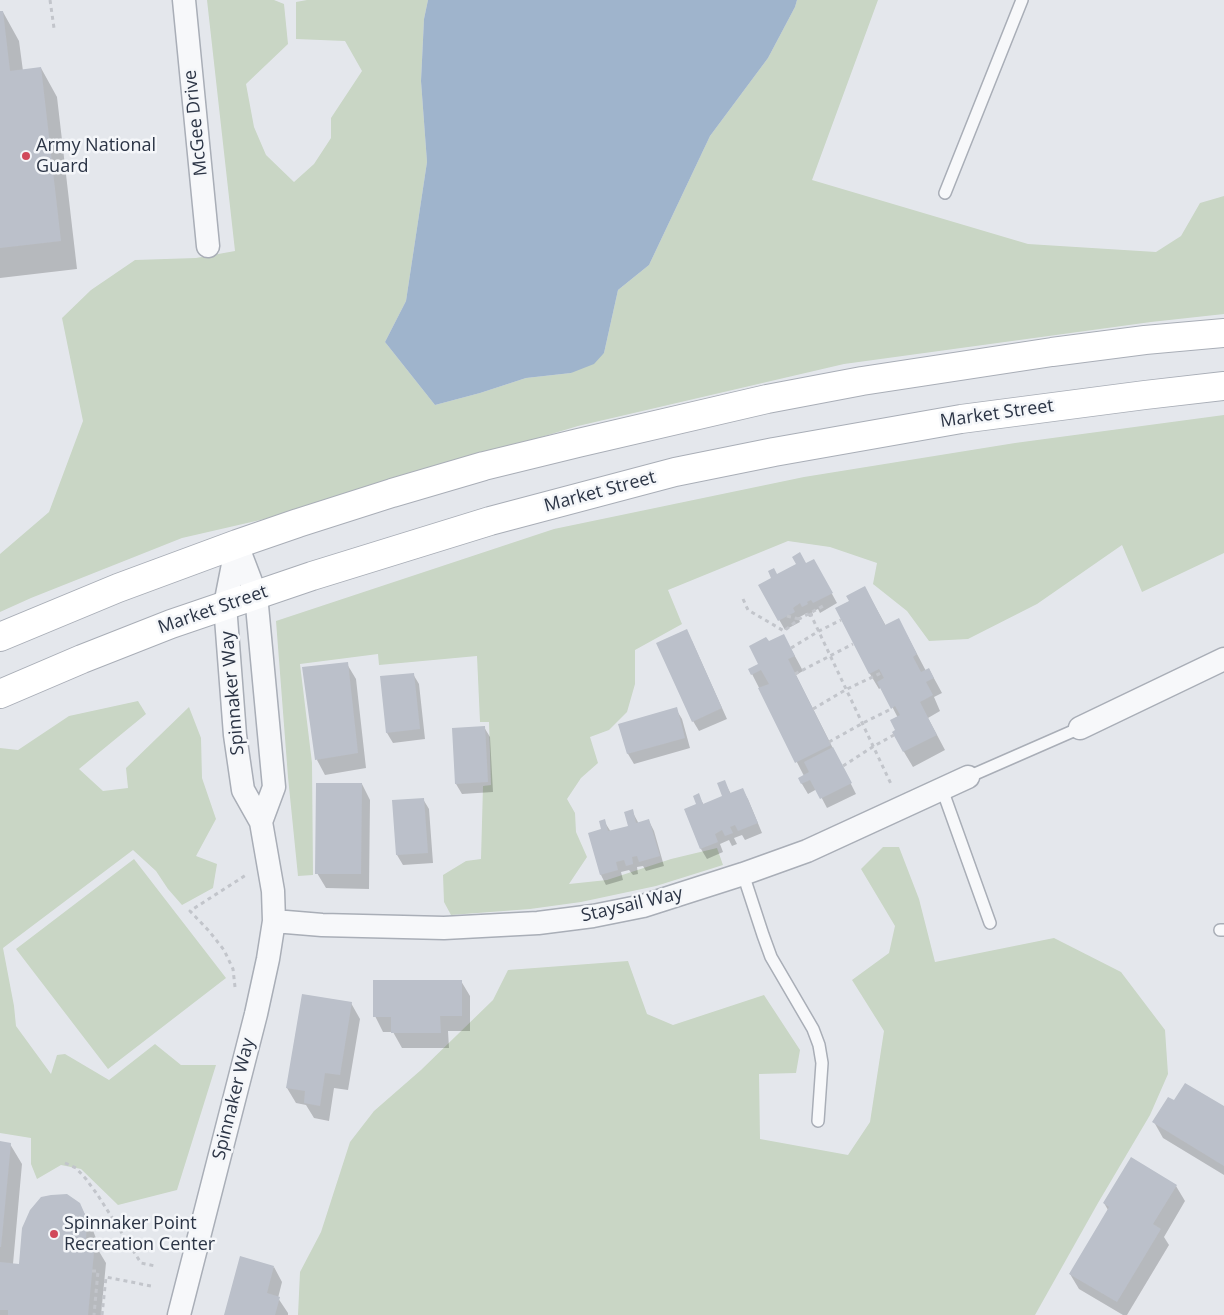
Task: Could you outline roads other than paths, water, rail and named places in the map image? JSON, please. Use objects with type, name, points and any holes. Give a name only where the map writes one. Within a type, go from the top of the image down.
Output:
[{"type":"main road","points":[[0,637],[118,588],[237,544],[373,499],[484,466],[652,425],[768,399],[862,381],[1052,352],[1145,340],[1224,333]]},
{"type":"main road","name":"Market Street","points":[[0,694],[82,659],[225,605],[481,523],[675,472],[961,418],[1145,394],[1224,386]]},
{"type":"street","name":"McGee Drive","points":[[184,0],[208,246]]},
{"type":"street","name":"Spinnaker Way","points":[[237,544],[256,595],[274,787],[261,822]]},
{"type":"street","name":"Spinnaker Way","points":[[179,1315],[256,1014],[274,920],[273,891],[261,822],[243,790],[235,735],[225,605],[237,544]]},
{"type":"street","points":[[1080,728],[1224,659]]},
{"type":"street","name":"Staysail Way","points":[[274,920],[322,925],[444,928],[538,923],[593,916],[643,906],[807,851],[968,777]]},
{"type":"lane","points":[[945,193],[1022,0]]},
{"type":"lane","points":[[968,777],[1080,728]]},
{"type":"lane","points":[[942,789],[990,923]]},
{"type":"lane","points":[[743,874],[771,957],[813,1029],[819,1045],[822,1063],[818,1121]]},
{"type":"water","points":[[428,0],[797,0],[768,58],[710,136],[649,265],[618,290],[604,353],[594,364],[571,373],[526,378],[435,405],[385,342],[406,301],[427,162],[421,81],[424,19]]},
{"type":"place","name":"Army National Guard","points":[[26,156]]},
{"type":"place","name":"Spinnaker Point Recreation Center","points":[[54,1234]]}]
